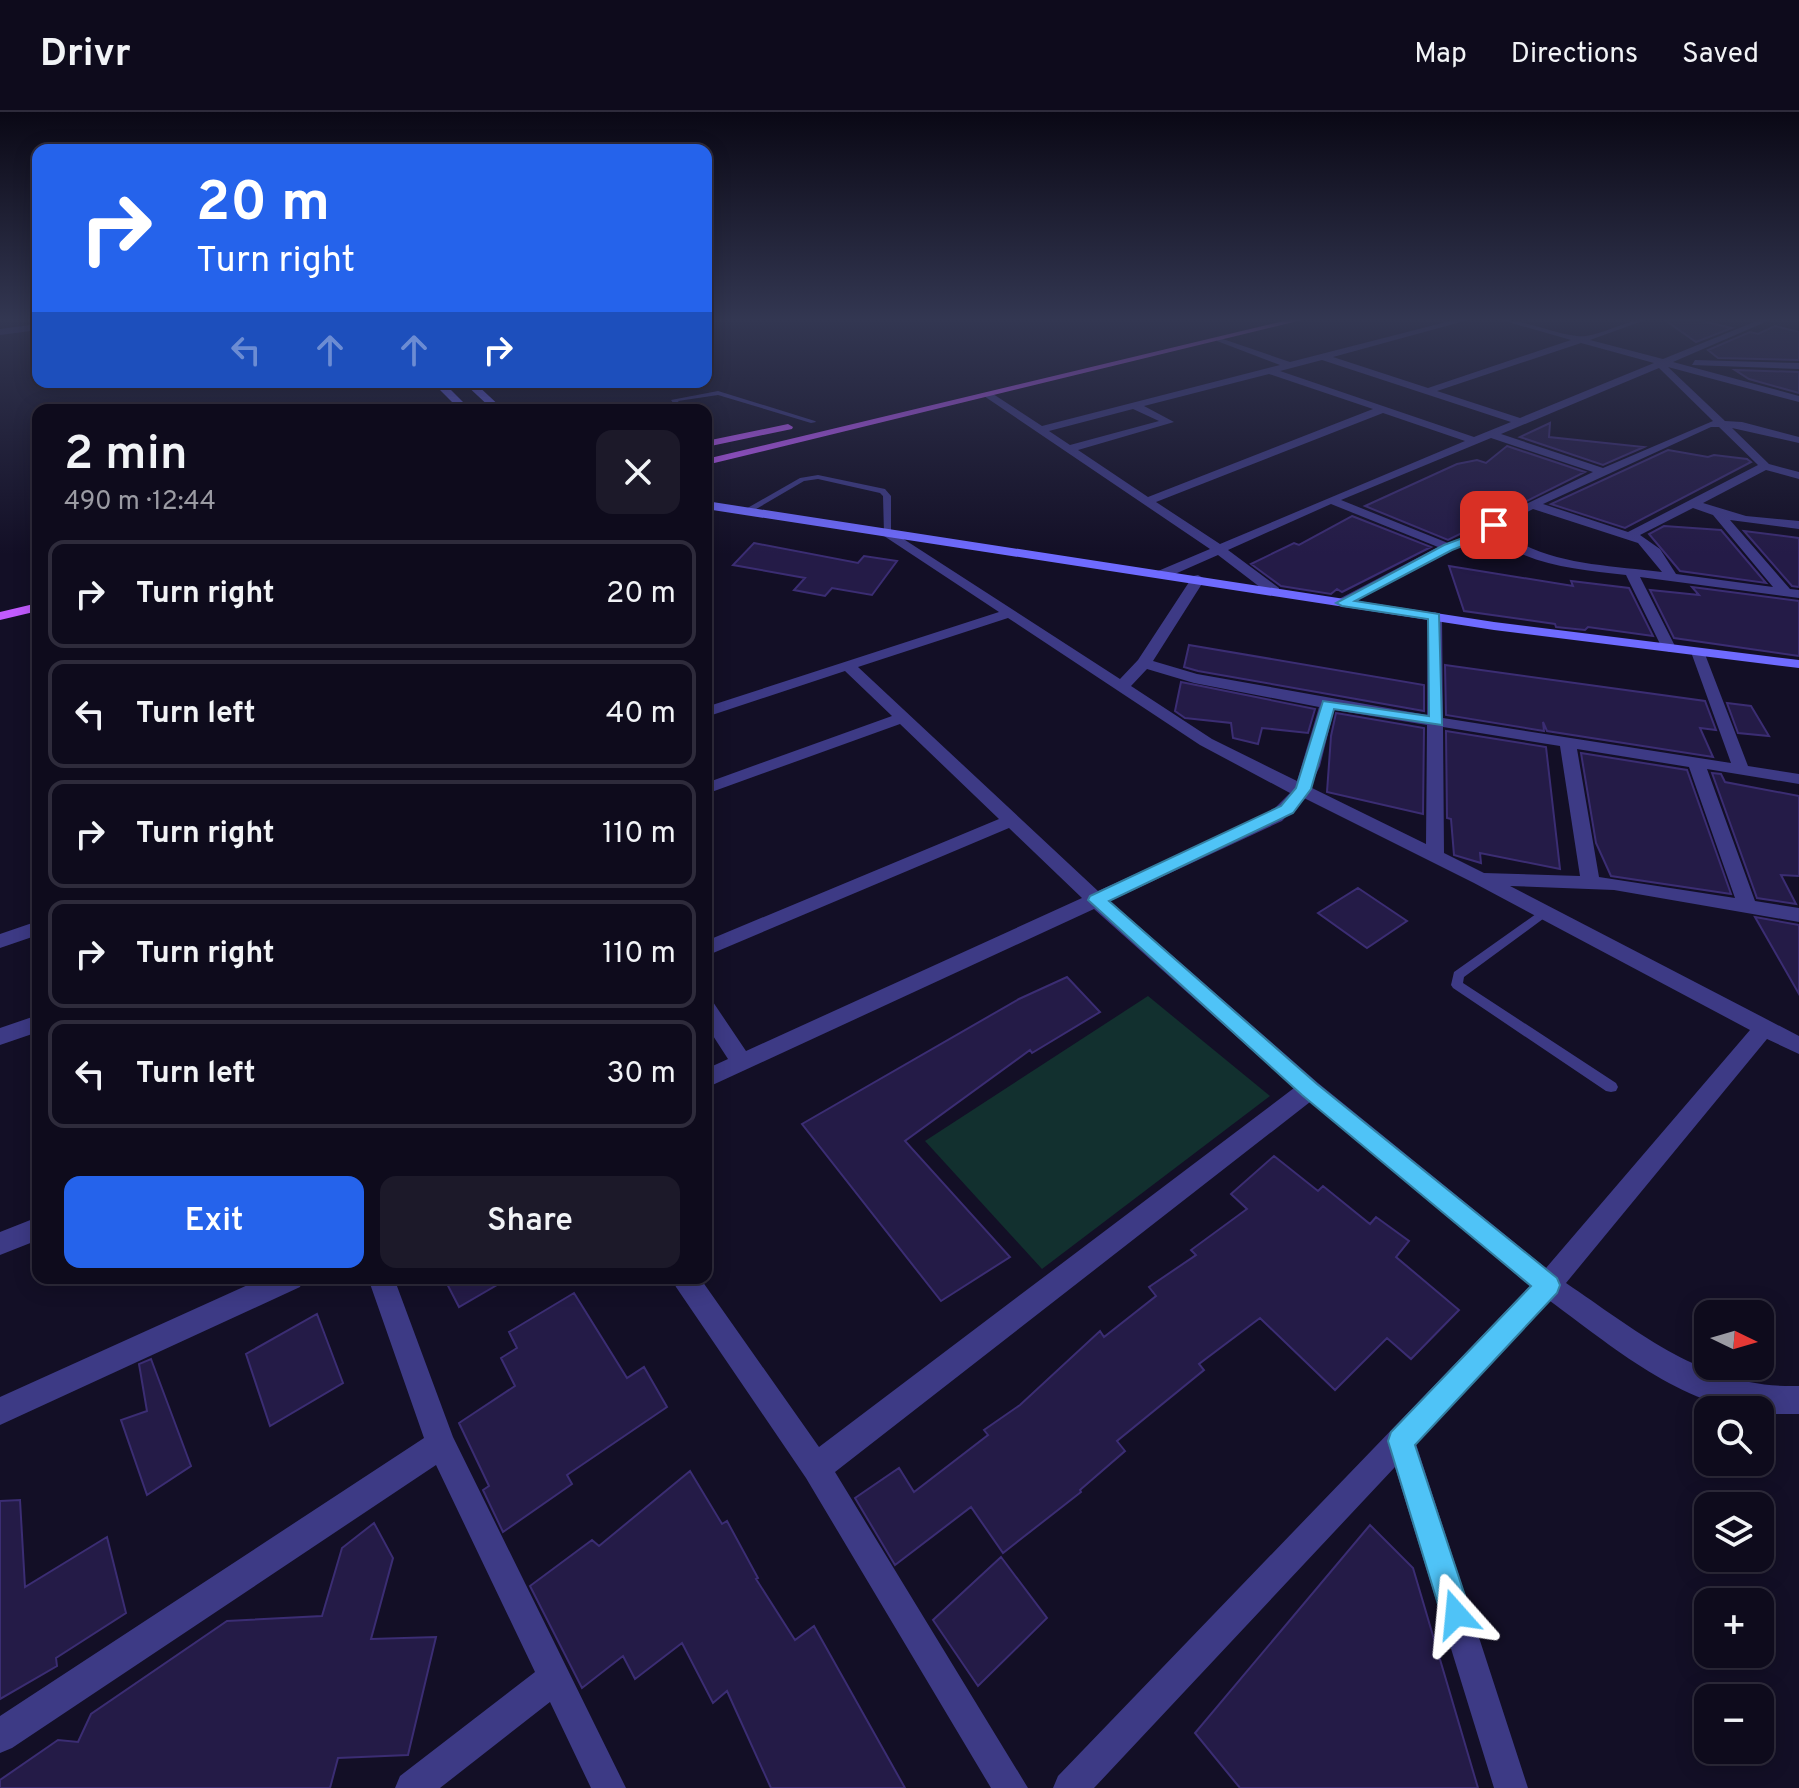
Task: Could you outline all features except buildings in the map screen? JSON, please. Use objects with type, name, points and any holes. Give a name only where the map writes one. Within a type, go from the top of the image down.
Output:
[{"type":"main road","points":[[712,461],[969,398]]},
{"type":"main road","points":[[712,440],[825,419]]},
{"type":"main road","points":[[712,497],[722,506]]},
{"type":"main road","points":[[712,505],[1342,603],[1799,664]]},
{"type":"main road","points":[[0,616],[32,608]]},
{"type":"street","points":[[992,398],[1220,549],[1274,591]]},
{"type":"street","points":[[1040,430],[1165,398]]},
{"type":"street","points":[[1351,398],[1475,441]]},
{"type":"street","points":[[1450,398],[1521,422]]},
{"type":"street","points":[[1163,574],[1331,500],[1578,398]]},
{"type":"street","points":[[1698,398],[1765,466],[1799,476]]},
{"type":"street","points":[[1069,449],[1169,422],[1135,406]]},
{"type":"street","points":[[1148,501],[1383,409]]},
{"type":"street","points":[[1342,603],[1448,547],[1492,531],[1499,522],[1532,505],[1703,427],[1722,422],[1799,440]]},
{"type":"street","points":[[1491,434],[1604,472]]},
{"type":"street","points":[[1631,535],[1765,466]]},
{"type":"street","points":[[1331,500],[1448,547]]},
{"type":"street","points":[[1695,504],[1719,515],[1799,525]]},
{"type":"street","points":[[1532,505],[1579,522],[1631,535],[1648,544],[1673,579]]},
{"type":"street","points":[[1719,515],[1792,593]]},
{"type":"street","points":[[1492,531],[1506,543],[1536,557],[1673,579],[1792,593]]},
{"type":"street","points":[[888,533],[1206,742],[1481,879],[1799,1046]]},
{"type":"street","points":[[1630,571],[1669,648]]},
{"type":"street","points":[[1121,687],[1144,663],[1198,579]]},
{"type":"street","points":[[712,710],[1009,613]]},
{"type":"street","points":[[1435,616],[1435,856]]},
{"type":"street","points":[[1698,652],[1742,771]]},
{"type":"street","points":[[1144,663],[1194,678],[1328,704],[1799,779]]},
{"type":"street","points":[[848,666],[1096,900],[1310,1089],[1548,1285],[1662,1364],[1714,1388],[1766,1401],[1799,1400]]},
{"type":"street","points":[[712,1076],[1276,817],[1295,801],[1303,789],[1328,704]]},
{"type":"street","points":[[712,787],[903,718]]},
{"type":"street","points":[[1568,743],[1590,882]]},
{"type":"street","points":[[1696,763],[1748,907]]},
{"type":"street","points":[[712,946],[1012,820]]},
{"type":"street","points":[[1481,879],[1590,882],[1799,915]]},
{"type":"street","points":[[0,941],[32,930]]},
{"type":"street","points":[[712,1017],[742,1063]]},
{"type":"street","points":[[0,1037],[32,1025]]},
{"type":"street","points":[[1070,1788],[1548,1285],[1766,1026]]},
{"type":"street","points":[[816,1468],[1310,1089]]},
{"type":"street","points":[[0,1244],[32,1231]]},
{"type":"street","points":[[0,1411],[278,1284]]},
{"type":"street","points":[[383,1284],[441,1444],[553,1679],[609,1788]]},
{"type":"street","points":[[689,1284],[816,1468],[1011,1788]]},
{"type":"street","points":[[1401,1441],[1511,1788]]},
{"type":"street","points":[[0,1736],[441,1444]]},
{"type":"street","points":[[412,1788],[553,1679]]},
{"type":"lane","points":[[735,398],[813,422]]},
{"type":"lane","points":[[748,510],[802,479],[827,478],[882,491],[887,496],[888,533]]},
{"type":"lane","points":[[1543,913],[1458,975],[1457,985],[1611,1087]]},
{"type":"green space","points":[[1148,996],[1270,1096],[1042,1269],[925,1141]]},
{"type":"route","points":[[1456,1614],[1401,1441],[1548,1285],[1310,1089],[1096,900],[1255,828],[1287,810],[1303,789],[1328,704],[1436,722],[1435,616],[1342,603],[1448,547],[1492,531],[1494,525]]}]
